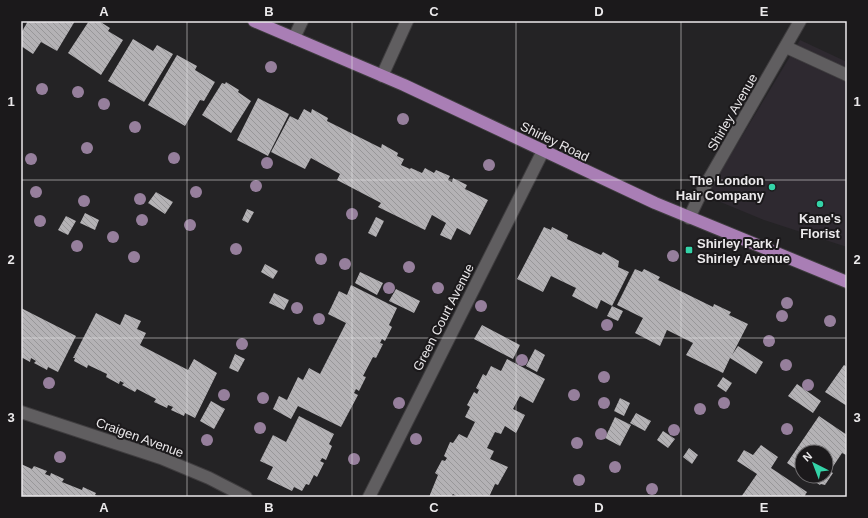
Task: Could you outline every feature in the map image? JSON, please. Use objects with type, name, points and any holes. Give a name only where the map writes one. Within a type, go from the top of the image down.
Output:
[{"type":"main road","name":"Shirley Road","points":[[254,21],[382,76],[689,218],[847,282]]},
{"type":"street","points":[[294,38],[302,21]]},
{"type":"street","points":[[382,76],[407,21]]},
{"type":"street","name":"Shirley Avenue","points":[[689,218],[701,193],[800,21]]},
{"type":"street","points":[[786,47],[847,75]]},
{"type":"street","name":"Green Court Avenue","points":[[369,497],[543,151]]},
{"type":"street","name":"Craigen Avenue","points":[[21,412],[161,458],[209,478],[246,497]]},
{"type":"shaded area","points":[[800,40],[847,62],[847,247],[764,220],[706,196]]},
{"type":"building","points":[[28,21],[75,21],[57,51],[41,42],[33,54],[21,46],[21,33]]},
{"type":"building","points":[[89,21],[99,21],[110,28],[108,31],[123,40],[101,75],[68,53]]},
{"type":"building","points":[[133,39],[153,51],[157,45],[173,54],[144,102],[108,81]]},
{"type":"building","points":[[177,55],[197,66],[195,70],[215,82],[204,101],[200,100],[185,126],[148,105]]},
{"type":"building","points":[[226,82],[239,90],[238,92],[251,101],[231,133],[202,115],[222,83],[225,84]]},
{"type":"building","points":[[258,98],[289,114],[268,156],[237,140]]},
{"type":"building","points":[[304,109],[311,113],[312,109],[328,118],[327,121],[381,148],[382,144],[398,153],[397,156],[404,159],[401,165],[422,173],[425,168],[434,173],[436,170],[450,176],[448,180],[452,182],[453,178],[467,185],[465,189],[488,200],[470,235],[457,228],[451,240],[440,235],[446,223],[432,215],[425,230],[378,207],[381,203],[337,180],[340,174],[311,158],[305,169],[271,152],[290,116],[298,120]]},
{"type":"building","points":[[156,192],[173,202],[165,214],[148,203]]},
{"type":"building","points":[[247,209],[254,212],[248,223],[242,220]]},
{"type":"building","points":[[85,213],[99,220],[95,230],[80,223]]},
{"type":"building","points":[[66,216],[76,221],[68,235],[58,230]]},
{"type":"building","points":[[376,217],[384,221],[376,237],[368,233]]},
{"type":"building","points":[[544,227],[551,230],[552,227],[568,235],[567,239],[601,255],[603,252],[619,261],[618,267],[629,272],[612,306],[601,300],[597,309],[572,296],[576,288],[551,276],[543,292],[517,279]]},
{"type":"building","points":[[265,264],[278,271],[273,279],[261,272]]},
{"type":"building","points":[[635,269],[642,272],[644,269],[660,277],[658,280],[713,307],[714,304],[731,312],[729,315],[748,324],[732,355],[738,346],[763,362],[756,374],[730,358],[723,373],[686,355],[693,343],[667,330],[660,346],[635,333],[643,318],[617,305]]},
{"type":"building","points":[[360,272],[383,283],[377,295],[355,283]]},
{"type":"building","points":[[351,285],[397,308],[389,325],[392,327],[385,341],[382,339],[380,343],[383,344],[376,358],[373,357],[363,376],[366,377],[359,391],[356,389],[354,393],[358,395],[341,427],[298,406],[291,419],[273,409],[279,396],[287,400],[298,377],[303,380],[309,368],[320,374],[346,323],[328,314],[339,291],[347,295]]},
{"type":"building","points":[[396,289],[420,301],[414,313],[389,301]]},
{"type":"building","points":[[274,293],[289,300],[284,310],[269,303]]},
{"type":"building","points":[[612,306],[623,311],[618,321],[607,316]]},
{"type":"building","points":[[21,308],[76,336],[58,372],[48,367],[47,370],[34,363],[36,361],[31,358],[30,362],[21,357]]},
{"type":"building","points":[[96,313],[120,325],[125,314],[141,321],[137,329],[146,333],[140,345],[188,370],[194,359],[217,373],[195,418],[185,413],[184,416],[171,410],[173,407],[168,405],[167,408],[154,402],[156,399],[137,389],[135,392],[122,385],[124,383],[120,381],[119,384],[106,377],[107,374],[88,365],[87,368],[74,361],[75,358],[73,358]]},
{"type":"building","points":[[482,325],[520,345],[513,359],[474,339]]},
{"type":"building","points":[[535,349],[545,355],[537,372],[526,366]]},
{"type":"building","points":[[235,354],[245,359],[238,372],[229,368]]},
{"type":"building","points":[[507,359],[545,379],[533,403],[520,396],[513,409],[525,415],[516,433],[505,426],[501,434],[495,432],[487,448],[494,451],[490,459],[508,467],[498,485],[495,484],[489,497],[458,497],[453,494],[451,497],[429,497],[438,475],[435,473],[442,460],[445,461],[447,458],[444,456],[450,442],[453,443],[459,434],[467,438],[475,422],[465,417],[470,407],[467,405],[474,392],[477,394],[479,390],[476,388],[483,374],[486,376],[491,366],[501,371]]},
{"type":"building","points":[[844,365],[847,367],[847,406],[825,392]]},
{"type":"building","points":[[723,377],[732,383],[726,392],[717,386]]},
{"type":"building","points":[[797,384],[821,401],[813,413],[788,396]]},
{"type":"building","points":[[620,398],[630,403],[624,416],[614,411]]},
{"type":"building","points":[[211,401],[225,409],[214,429],[200,421]]},
{"type":"building","points":[[636,413],[651,421],[645,431],[630,423]]},
{"type":"building","points":[[299,416],[334,434],[329,444],[332,446],[326,460],[322,458],[320,461],[324,463],[317,477],[314,475],[309,485],[306,484],[302,491],[294,487],[292,491],[267,479],[273,467],[260,461],[273,435],[286,442]]},
{"type":"building","points":[[819,416],[847,435],[847,453],[846,455],[842,453],[834,465],[834,444],[800,444]]},
{"type":"building","points":[[615,417],[631,425],[620,446],[605,438]]},
{"type":"building","points":[[663,431],[675,439],[668,448],[657,440]]},
{"type":"building","points":[[761,445],[778,457],[771,468],[807,492],[804,497],[741,497],[757,474],[737,461],[744,450],[753,455]]},
{"type":"building","points":[[689,448],[698,455],[692,464],[683,457]]},
{"type":"building","points":[[794,453],[794,468],[787,463]]},
{"type":"building","points":[[21,464],[32,469],[34,466],[47,471],[45,474],[50,476],[51,473],[64,479],[62,482],[82,490],[83,487],[96,493],[95,495],[99,497],[21,497]]},
{"type":"place","name":"The London Hair Company","points":[[772,187]]},
{"type":"place","name":"Kane's Florist","points":[[820,204]]},
{"type":"place","name":"Shirley Park / Shirley Avenue","points":[[689,250]]}]
